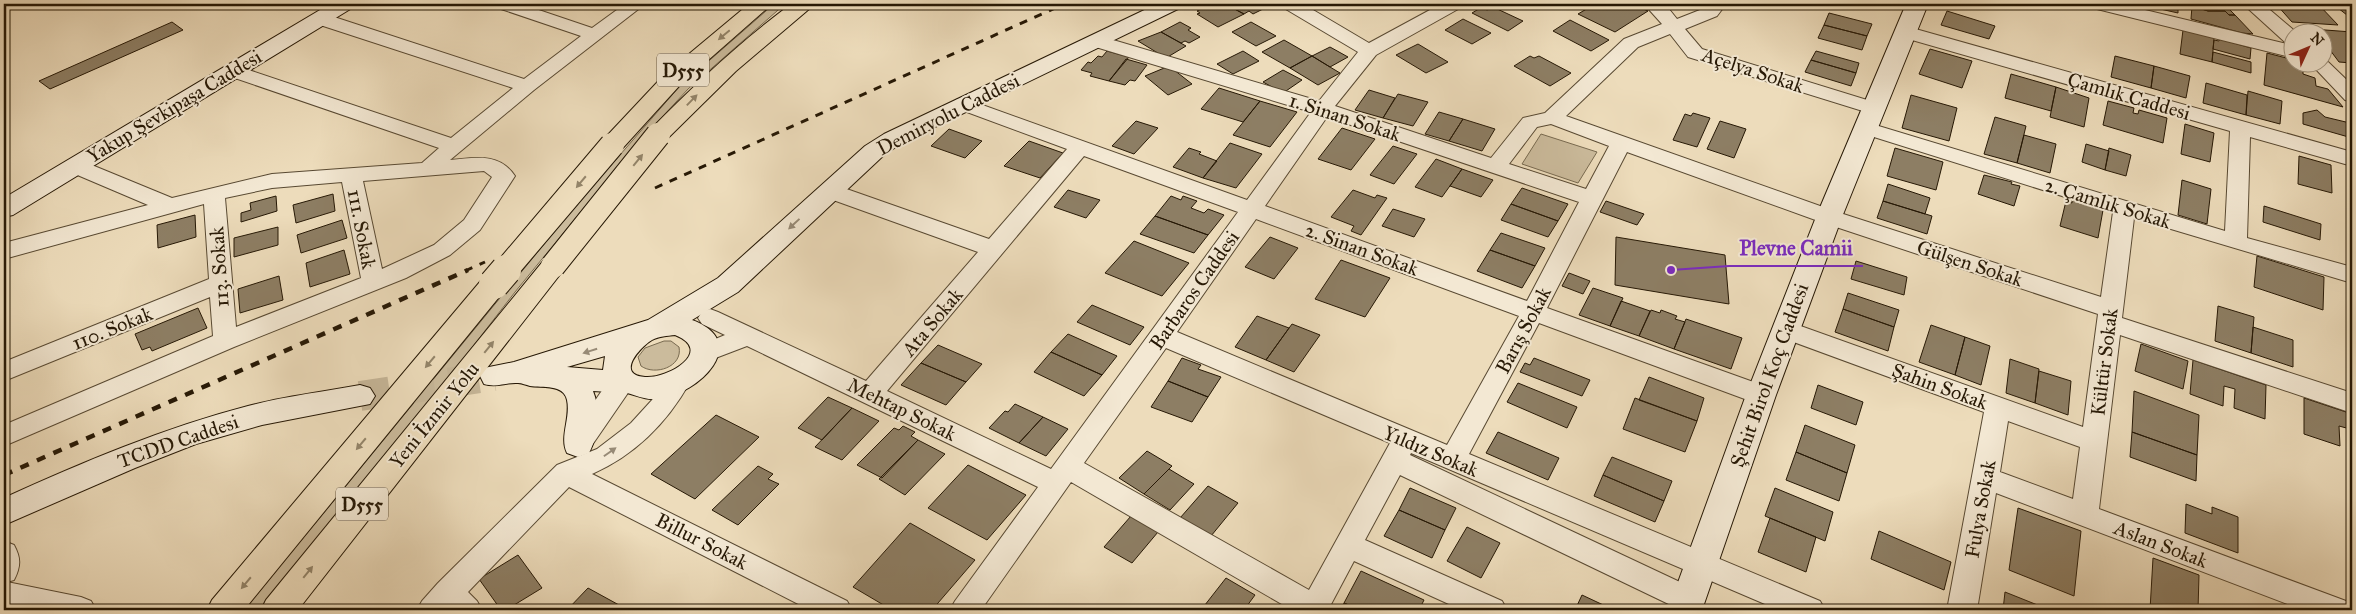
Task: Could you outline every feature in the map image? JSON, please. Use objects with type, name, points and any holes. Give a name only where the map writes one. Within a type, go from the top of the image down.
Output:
[{"type":"highway","name":"Yeni İzmir Yolu","points":[[224,610],[494,284],[612,145],[674,79],[761,4]]},
{"type":"highway","name":"Yeni İzmir Yolu","points":[[278,610],[658,135],[714,78],[772,26],[804,4]]},
{"type":"main road","name":"Yakup Şevkipaşa Caddesi","points":[[4,209],[345,4]]},
{"type":"main road","name":"Demiryolu Caddesi","points":[[728,285],[880,147],[963,104],[1173,4]]},
{"type":"main road","name":"Şehit Birol Koç Caddesi","points":[[1687,605],[1761,395],[1829,216],[1917,4]]},
{"type":"main road","points":[[728,285],[705,336],[700,364],[691,374],[677,382],[662,387],[646,389],[632,386],[617,373],[618,358],[626,344],[728,285]]},
{"type":"main road","points":[[623,380],[598,381],[504,375],[647,331],[677,325],[705,336]]},
{"type":"main road","points":[[563,378],[576,386],[582,399],[582,422],[578,445]]},
{"type":"main road","name":"TCDD Caddesi","points":[[4,512],[126,459],[192,434],[250,416],[360,396]]},
{"type":"street","points":[[504,4],[595,35]]},
{"type":"street","points":[[428,169],[527,86],[636,4]]},
{"type":"street","points":[[1290,4],[1369,51]]},
{"type":"street","name":"Barbaros Caddesi","points":[[965,610],[1323,109],[1369,51],[1454,4]]},
{"type":"street","name":"Açelya Sokak","points":[[1653,4],[1657,6],[1672,27],[1695,53],[1869,118]]},
{"type":"street","points":[[1495,167],[1530,122],[1552,118],[1631,42],[1711,12],[1717,4]]},
{"type":"street","points":[[2099,4],[2284,50]]},
{"type":"street","points":[[2252,4],[2284,32]]},
{"type":"street","points":[[321,19],[527,86]]},
{"type":"street","name":"Çamlık Caddesi","points":[[1906,32],[2352,159]]},
{"type":"street","name":"1. Sinan Sokak","points":[[1096,41],[1323,109],[1592,199]]},
{"type":"street","points":[[2334,69],[2352,73]]},
{"type":"street","points":[[233,71],[454,146]]},
{"type":"street","points":[[2328,72],[2352,96]]},
{"type":"street","name":"2. Sinan Sokak","points":[[963,104],[1761,395]]},
{"type":"street","name":"Gülşen Sokak","points":[[1552,118],[2352,403]]},
{"type":"street","name":"2. Çamlık Sokak","points":[[1869,118],[2124,208],[2352,275]]},
{"type":"street","points":[[2236,242],[2240,128]]},
{"type":"street","name":"Barış Sokak","points":[[1452,460],[1533,312],[1621,143]]},
{"type":"street","name":"Ata Sokak","points":[[870,394],[1080,147]]},
{"type":"street","points":[[4,251],[214,194],[272,181],[490,164],[504,176],[472,225],[442,250],[398,272],[225,341],[4,436]]},
{"type":"street","points":[[75,166],[170,206]]},
{"type":"street","name":"111. Sokak","points":[[351,175],[373,282]]},
{"type":"street","points":[[830,191],[993,249]]},
{"type":"street","name":"113. Sokak","points":[[214,194],[225,341]]},
{"type":"street","name":"Kültür Sokak","points":[[2084,516],[2124,208]]},
{"type":"street","name":"110. Sokak","points":[[4,372],[220,284]]},
{"type":"street","name":"Şahin Sokak","points":[[1786,330],[2094,442]]},
{"type":"street","points":[[705,336],[747,336]]},
{"type":"street","name":"Mehtap Sokak","points":[[705,336],[747,336],[870,394],[1062,475],[1313,609]]},
{"type":"street","name":"Yıldız Sokak","points":[[1162,336],[1399,450],[1687,605]]},
{"type":"street","points":[[449,604],[566,473],[572,455],[578,445],[623,380]]},
{"type":"street","points":[[566,473],[606,456],[640,430],[661,407],[677,382]]},
{"type":"street","name":"Fulya Sokak","points":[[1962,610],[1998,407]]},
{"type":"street","points":[[1313,609],[1399,450]]},
{"type":"street","name":"Yıldız Sokak","points":[[1399,450],[1452,460],[1701,566],[1810,610]]},
{"type":"street","name":"Billur Sokak","points":[[566,473],[837,610]]},
{"type":"street","name":"Aslan Sokak","points":[[1985,478],[2336,610]]},
{"type":"street","points":[[1348,545],[1492,610]]},
{"type":"street","points":[[4,554],[6,558],[4,571]]},
{"type":"street","points":[[4,594],[81,610]]},
{"type":"shaded area","points":[[774,4],[785,4],[688,89],[628,154],[515,292],[402,438],[262,610],[244,610],[573,209],[679,87]]},
{"type":"shaded area","points":[[1541,134],[1597,152],[1578,183],[1522,164]]},
{"type":"shaded area","points":[[664,341],[671,341],[679,347],[677,360],[667,368],[660,370],[647,369],[641,366],[638,357],[645,348]]},
{"type":"building","points":[[208,4],[230,4],[220,9]]},
{"type":"building","points":[[1212,4],[1225,4],[1244,14],[1218,27],[1197,14],[1200,13],[1197,11]]},
{"type":"building","points":[[1225,4],[1258,4],[1265,8],[1253,14],[1249,11],[1244,14]]},
{"type":"building","points":[[1595,4],[1632,4],[1648,11],[1615,32],[1578,14]]},
{"type":"building","points":[[2138,4],[2178,4],[2178,13]]},
{"type":"building","points":[[2192,4],[2224,4],[2235,15],[2229,15],[2225,11],[2208,11],[2192,6]]},
{"type":"building","points":[[2276,4],[2318,4],[2338,25],[2334,25],[2334,22],[2292,22]]},
{"type":"building","points":[[2192,6],[2208,11],[2225,11],[2229,15],[2235,15],[2253,34],[2242,33],[2191,19]]},
{"type":"building","points":[[1482,7],[1487,10],[1493,7],[1523,21],[1508,31],[1472,13]]},
{"type":"building","points":[[2352,7],[2352,19],[2338,8]]},
{"type":"building","points":[[1947,11],[1995,26],[1989,39],[1941,25]]},
{"type":"building","points":[[1829,13],[1872,24],[1867,36],[1824,25]]},
{"type":"building","points":[[1463,19],[1491,33],[1472,44],[1445,30]]},
{"type":"building","points":[[1570,20],[1609,40],[1591,51],[1553,31]]},
{"type":"building","points":[[172,22],[183,30],[50,89],[39,81]]},
{"type":"building","points":[[1180,22],[1191,28],[1188,30],[1200,37],[1189,43],[1185,41],[1181,43],[1161,32]]},
{"type":"building","points":[[1251,22],[1276,36],[1256,46],[1232,32]]},
{"type":"building","points":[[1824,25],[1867,36],[1862,50],[1818,38]]},
{"type":"building","points":[[2183,30],[2214,38],[2212,62],[2180,54]]},
{"type":"building","points":[[2334,31],[2352,32],[2352,63],[2339,62],[2334,55]]},
{"type":"building","points":[[1161,32],[1186,46],[1166,58],[1138,41]]},
{"type":"building","points":[[2220,39],[2251,48],[2250,59],[2213,49],[2214,40],[2219,41]]},
{"type":"building","points":[[1284,40],[1312,56],[1290,68],[1262,52]]},
{"type":"building","points":[[1418,44],[1448,62],[1426,73],[1396,55]]},
{"type":"building","points":[[1330,47],[1348,57],[1330,67],[1312,56]]},
{"type":"building","points":[[1930,49],[1972,61],[1962,88],[1919,74]]},
{"type":"building","points":[[1107,51],[1129,57],[1109,81],[1090,76],[1092,73],[1081,70],[1088,62],[1091,63],[1098,56],[1102,57]]},
{"type":"building","points":[[1243,51],[1259,61],[1233,74],[1217,64]]},
{"type":"building","points":[[1816,51],[1859,63],[1856,73],[1811,60]]},
{"type":"building","points":[[2213,52],[2251,62],[2251,73],[2212,62]]},
{"type":"building","points":[[2267,53],[2284,57],[2284,72],[2303,72],[2303,74],[2315,78],[2316,86],[2328,89],[2343,107],[2264,85]]},
{"type":"building","points":[[1312,56],[1340,73],[1318,85],[1290,68]]},
{"type":"building","points":[[1530,56],[1534,58],[1539,56],[1571,73],[1550,86],[1514,66]]},
{"type":"building","points":[[2115,56],[2154,66],[2151,88],[2111,77]]},
{"type":"building","points":[[1126,59],[1147,65],[1135,81],[1130,80],[1125,85],[1109,81]]},
{"type":"building","points":[[1811,60],[1856,73],[1851,86],[1805,72]]},
{"type":"building","points":[[1169,66],[1192,84],[1168,95],[1145,76]]},
{"type":"building","points":[[2154,66],[2190,76],[2186,98],[2151,88]]},
{"type":"building","points":[[1283,70],[1302,80],[1283,93],[1263,82]]},
{"type":"building","points":[[2011,74],[2056,87],[2051,111],[2005,98]]},
{"type":"building","points":[[2206,83],[2247,95],[2246,115],[2203,103]]},
{"type":"building","points":[[2056,87],[2089,98],[2084,127],[2050,117]]},
{"type":"building","points":[[1219,88],[1260,101],[1243,122],[1201,109]]},
{"type":"building","points":[[1369,90],[1395,98],[1383,118],[1355,110]]},
{"type":"building","points":[[2248,91],[2282,101],[2280,124],[2246,115]]},
{"type":"building","points":[[1398,94],[1428,102],[1413,126],[1383,118]]},
{"type":"building","points":[[1911,95],[1957,108],[1949,141],[1902,128]]},
{"type":"building","points":[[1260,101],[1297,112],[1270,147],[1233,135]]},
{"type":"building","points":[[2108,101],[2134,108],[2133,113],[2138,114],[2139,110],[2167,118],[2163,143],[2103,125]]},
{"type":"building","points":[[2317,110],[2325,117],[2350,123],[2352,138],[2303,124],[2303,113]]},
{"type":"building","points":[[1439,112],[1463,119],[1449,141],[1425,134]]},
{"type":"building","points":[[1693,113],[1710,118],[1697,147],[1673,140],[1685,114],[1691,116]]},
{"type":"building","points":[[1995,117],[2026,126],[2017,163],[1984,154]]},
{"type":"building","points":[[1463,119],[1495,129],[1482,151],[1449,141]]},
{"type":"building","points":[[1136,121],[1158,128],[1134,154],[1112,146]]},
{"type":"building","points":[[1720,121],[1746,129],[1734,158],[1707,149]]},
{"type":"building","points":[[2185,124],[2214,133],[2210,162],[2181,154]]},
{"type":"building","points":[[1342,128],[1375,139],[1351,170],[1318,159]]},
{"type":"building","points":[[949,129],[982,141],[965,158],[931,146]]},
{"type":"building","points":[[2024,135],[2056,144],[2050,173],[2017,163]]},
{"type":"building","points":[[1029,141],[1063,153],[1040,178],[1004,166]]},
{"type":"building","points":[[1230,143],[1262,154],[1236,188],[1203,178]]},
{"type":"building","points":[[2086,144],[2109,151],[2105,170],[2082,162]]},
{"type":"building","points":[[1393,146],[1417,154],[1394,184],[1370,175]]},
{"type":"building","points":[[1189,148],[1217,161],[1203,178],[1173,167]]},
{"type":"building","points":[[1895,148],[1943,162],[1936,190],[1887,176]]},
{"type":"building","points":[[2109,148],[2131,155],[2126,176],[2105,170]]},
{"type":"building","points":[[2299,156],[2331,165],[2332,193],[2298,184]]},
{"type":"building","points":[[1436,159],[1462,169],[1442,197],[1415,187]]},
{"type":"building","points":[[1462,169],[1493,180],[1481,197],[1450,186]]},
{"type":"building","points":[[1984,175],[2020,186],[2014,206],[1978,194]]},
{"type":"building","points":[[2182,180],[2211,189],[2207,224],[2178,215]]},
{"type":"building","points":[[1888,184],[1930,198],[1925,214],[1883,201]]},
{"type":"building","points":[[1522,188],[1568,204],[1558,221],[1511,204]]},
{"type":"building","points":[[1068,190],[1100,200],[1086,218],[1054,207]]},
{"type":"building","points":[[1353,190],[1375,198],[1377,195],[1387,198],[1361,235],[1351,231],[1354,226],[1331,217]]},
{"type":"building","points":[[333,194],[335,211],[296,223],[293,205]]},
{"type":"building","points":[[276,196],[277,211],[241,222],[241,213],[251,210],[250,203]]},
{"type":"building","points":[[1171,196],[1181,200],[1183,196],[1197,201],[1191,208],[1204,213],[1208,209],[1224,215],[1208,235],[1155,216]]},
{"type":"building","points":[[2072,200],[2103,210],[2098,238],[2060,226],[2066,201],[2072,203]]},
{"type":"building","points":[[1606,201],[1644,214],[1637,225],[1600,212]]},
{"type":"building","points":[[1883,201],[1932,216],[1927,234],[1877,218]]},
{"type":"building","points":[[1511,204],[1558,221],[1548,237],[1501,220]]},
{"type":"building","points":[[2264,206],[2321,224],[2320,240],[2263,222]]},
{"type":"building","points":[[1393,209],[1425,219],[1414,237],[1382,226]]},
{"type":"building","points":[[195,215],[196,237],[158,248],[157,225]]},
{"type":"building","points":[[1155,216],[1208,235],[1194,253],[1140,234]]},
{"type":"building","points":[[342,220],[347,238],[301,253],[297,235]]},
{"type":"building","points":[[278,227],[278,245],[234,257],[234,238]]},
{"type":"building","points":[[1501,233],[1545,248],[1535,266],[1490,250]]},
{"type":"building","points":[[1270,237],[1298,248],[1274,279],[1245,267]]},
{"type":"building","points":[[1616,237],[1725,255],[1729,304],[1615,285]]},
{"type":"building","points":[[1134,241],[1189,263],[1162,296],[1105,273]]},
{"type":"building","points":[[344,250],[350,274],[310,287],[306,263]]},
{"type":"building","points":[[1490,250],[1535,266],[1522,288],[1477,271]]},
{"type":"building","points":[[2257,256],[2324,277],[2323,310],[2254,287]]},
{"type":"building","points":[[1341,260],[1390,278],[1365,317],[1315,299]]},
{"type":"building","points":[[1856,261],[1907,277],[1904,295],[1851,279]]},
{"type":"building","points":[[1569,273],[1590,281],[1583,294],[1562,286]]},
{"type":"building","points":[[279,276],[283,300],[240,313],[238,289]]},
{"type":"building","points":[[2347,281],[2352,283],[2352,322],[2348,320]]},
{"type":"building","points":[[1593,288],[1623,298],[1610,326],[1579,315]]},
{"type":"building","points":[[1848,293],[1899,310],[1894,327],[1843,309]]},
{"type":"building","points":[[1621,301],[1650,311],[1639,336],[1610,326]]},
{"type":"building","points":[[1092,305],[1144,327],[1130,345],[1077,322]]},
{"type":"building","points":[[2218,306],[2254,317],[2251,353],[2215,341]]},
{"type":"building","points":[[198,308],[207,328],[152,351],[150,347],[142,350],[135,334]]},
{"type":"building","points":[[1843,309],[1894,327],[1888,351],[1835,332]]},
{"type":"building","points":[[1651,310],[1660,313],[1661,310],[1677,316],[1675,319],[1685,322],[1674,349],[1639,336]]},
{"type":"building","points":[[1257,316],[1289,328],[1266,360],[1235,347]]},
{"type":"building","points":[[1686,319],[1742,338],[1731,369],[1674,349]]},
{"type":"building","points":[[1292,324],[1320,335],[1294,372],[1266,360]]},
{"type":"building","points":[[1931,325],[1965,337],[1955,375],[1919,362]]},
{"type":"building","points":[[2253,327],[2293,340],[2293,367],[2251,353]]},
{"type":"building","points":[[1068,334],[1117,356],[1102,375],[1051,352]]},
{"type":"building","points":[[1965,337],[1990,346],[1981,385],[1955,375]]},
{"type":"building","points":[[2141,344],[2188,361],[2183,389],[2135,371]]},
{"type":"building","points":[[938,345],[982,364],[966,382],[921,363]]},
{"type":"building","points":[[1051,352],[1102,375],[1084,396],[1034,372]]},
{"type":"building","points":[[1182,358],[1201,365],[1198,369],[1221,377],[1208,397],[1168,381]]},
{"type":"building","points":[[1534,358],[1590,380],[1582,396],[1520,372],[1525,363],[1530,365]]},
{"type":"building","points":[[2010,359],[2039,369],[2035,403],[2006,393]]},
{"type":"building","points":[[2193,360],[2266,385],[2265,419],[2234,408],[2235,389],[2224,386],[2223,406],[2190,394]]},
{"type":"building","points":[[921,363],[966,382],[946,405],[901,385]]},
{"type":"building","points":[[2039,371],[2071,381],[2068,415],[2035,403]]},
{"type":"building","points":[[1649,377],[1704,398],[1697,421],[1639,400]]},
{"type":"building","points":[[1168,381],[1208,397],[1192,422],[1151,407]]},
{"type":"building","points":[[1518,383],[1577,407],[1567,428],[1507,402]]},
{"type":"building","points":[[1818,385],[1863,402],[1856,425],[1811,408]]},
{"type":"building","points":[[2134,391],[2199,415],[2197,455],[2132,432]]},
{"type":"building","points":[[828,397],[852,408],[822,440],[798,428]]},
{"type":"building","points":[[1635,398],[1697,421],[1685,452],[1623,429]]},
{"type":"building","points":[[2304,398],[2352,414],[2352,450],[2350,429],[2339,426],[2340,446],[2304,434]]},
{"type":"building","points":[[1015,404],[1043,417],[1019,443],[989,428],[1005,411],[1008,412]]},
{"type":"building","points":[[852,408],[879,421],[842,460],[815,447]]},
{"type":"building","points":[[716,415],[759,437],[695,499],[651,474]]},
{"type":"building","points":[[1043,417],[1068,429],[1046,456],[1019,443]]},
{"type":"building","points":[[1805,425],[1855,445],[1847,473],[1796,452]]},
{"type":"building","points":[[903,426],[915,432],[911,436],[918,440],[882,478],[857,465],[894,428],[899,430]]},
{"type":"building","points":[[1498,432],[1559,458],[1548,480],[1486,453]]},
{"type":"building","points":[[2132,432],[2197,455],[2196,481],[2130,457]]},
{"type":"building","points":[[918,440],[945,454],[905,495],[879,479]]},
{"type":"building","points":[[1147,451],[1172,466],[1144,494],[1119,478]]},
{"type":"building","points":[[1796,452],[1847,473],[1839,501],[1786,480]]},
{"type":"building","points":[[1612,457],[1672,481],[1664,501],[1603,475]]},
{"type":"building","points":[[968,465],[1026,495],[987,540],[928,508]]},
{"type":"building","points":[[758,466],[773,474],[768,479],[779,484],[738,525],[712,510]]},
{"type":"building","points":[[1169,469],[1194,484],[1170,510],[1144,494]]},
{"type":"building","points":[[1603,475],[1664,501],[1655,522],[1594,496]]},
{"type":"building","points":[[1208,486],[1238,503],[1211,536],[1180,518]]},
{"type":"building","points":[[1410,488],[1456,508],[1445,530],[1399,510]]},
{"type":"building","points":[[1775,488],[1833,512],[1825,541],[1765,516]]},
{"type":"building","points":[[2186,504],[2212,514],[2212,507],[2238,517],[2238,553],[2185,533]]},
{"type":"building","points":[[2018,508],[2081,531],[2074,596],[2009,570]]},
{"type":"building","points":[[1399,510],[1445,530],[1432,558],[1384,536]]},
{"type":"building","points":[[1131,516],[1158,532],[1132,563],[1104,547]]},
{"type":"building","points":[[1770,518],[1816,537],[1806,572],[1758,552]]},
{"type":"building","points":[[910,523],[975,560],[932,610],[892,610],[853,587]]},
{"type":"building","points":[[1467,527],[1500,543],[1481,578],[1447,561]]},
{"type":"building","points":[[1879,531],[1951,562],[1944,590],[1871,559]]},
{"type":"building","points":[[518,555],[542,588],[506,610],[501,610],[479,579]]},
{"type":"building","points":[[2153,558],[2199,575],[2198,610],[2150,610]]},
{"type":"building","points":[[1361,571],[1424,600],[1419,610],[1361,610],[1344,603]]},
{"type":"building","points":[[1226,578],[1255,595],[1244,610],[1201,610]]},
{"type":"building","points":[[588,588],[619,605],[614,610],[567,610]]},
{"type":"building","points":[[2005,592],[2040,606],[2039,610],[2003,610]]},
{"type":"building","points":[[1582,595],[1614,610],[1575,610]]},
{"type":"building","points":[[1344,603],[1361,610],[1340,610]]},
{"type":"tunnel","points":[[360,396],[494,376]]},
{"type":"railway","points":[[655,188],[1064,4]]},
{"type":"railway","points":[[465,271],[485,262]]},
{"type":"railway","points":[[4,475],[468,270]]},
{"type":"place","name":"Plevne Camii","points":[[1671,270]]}]
